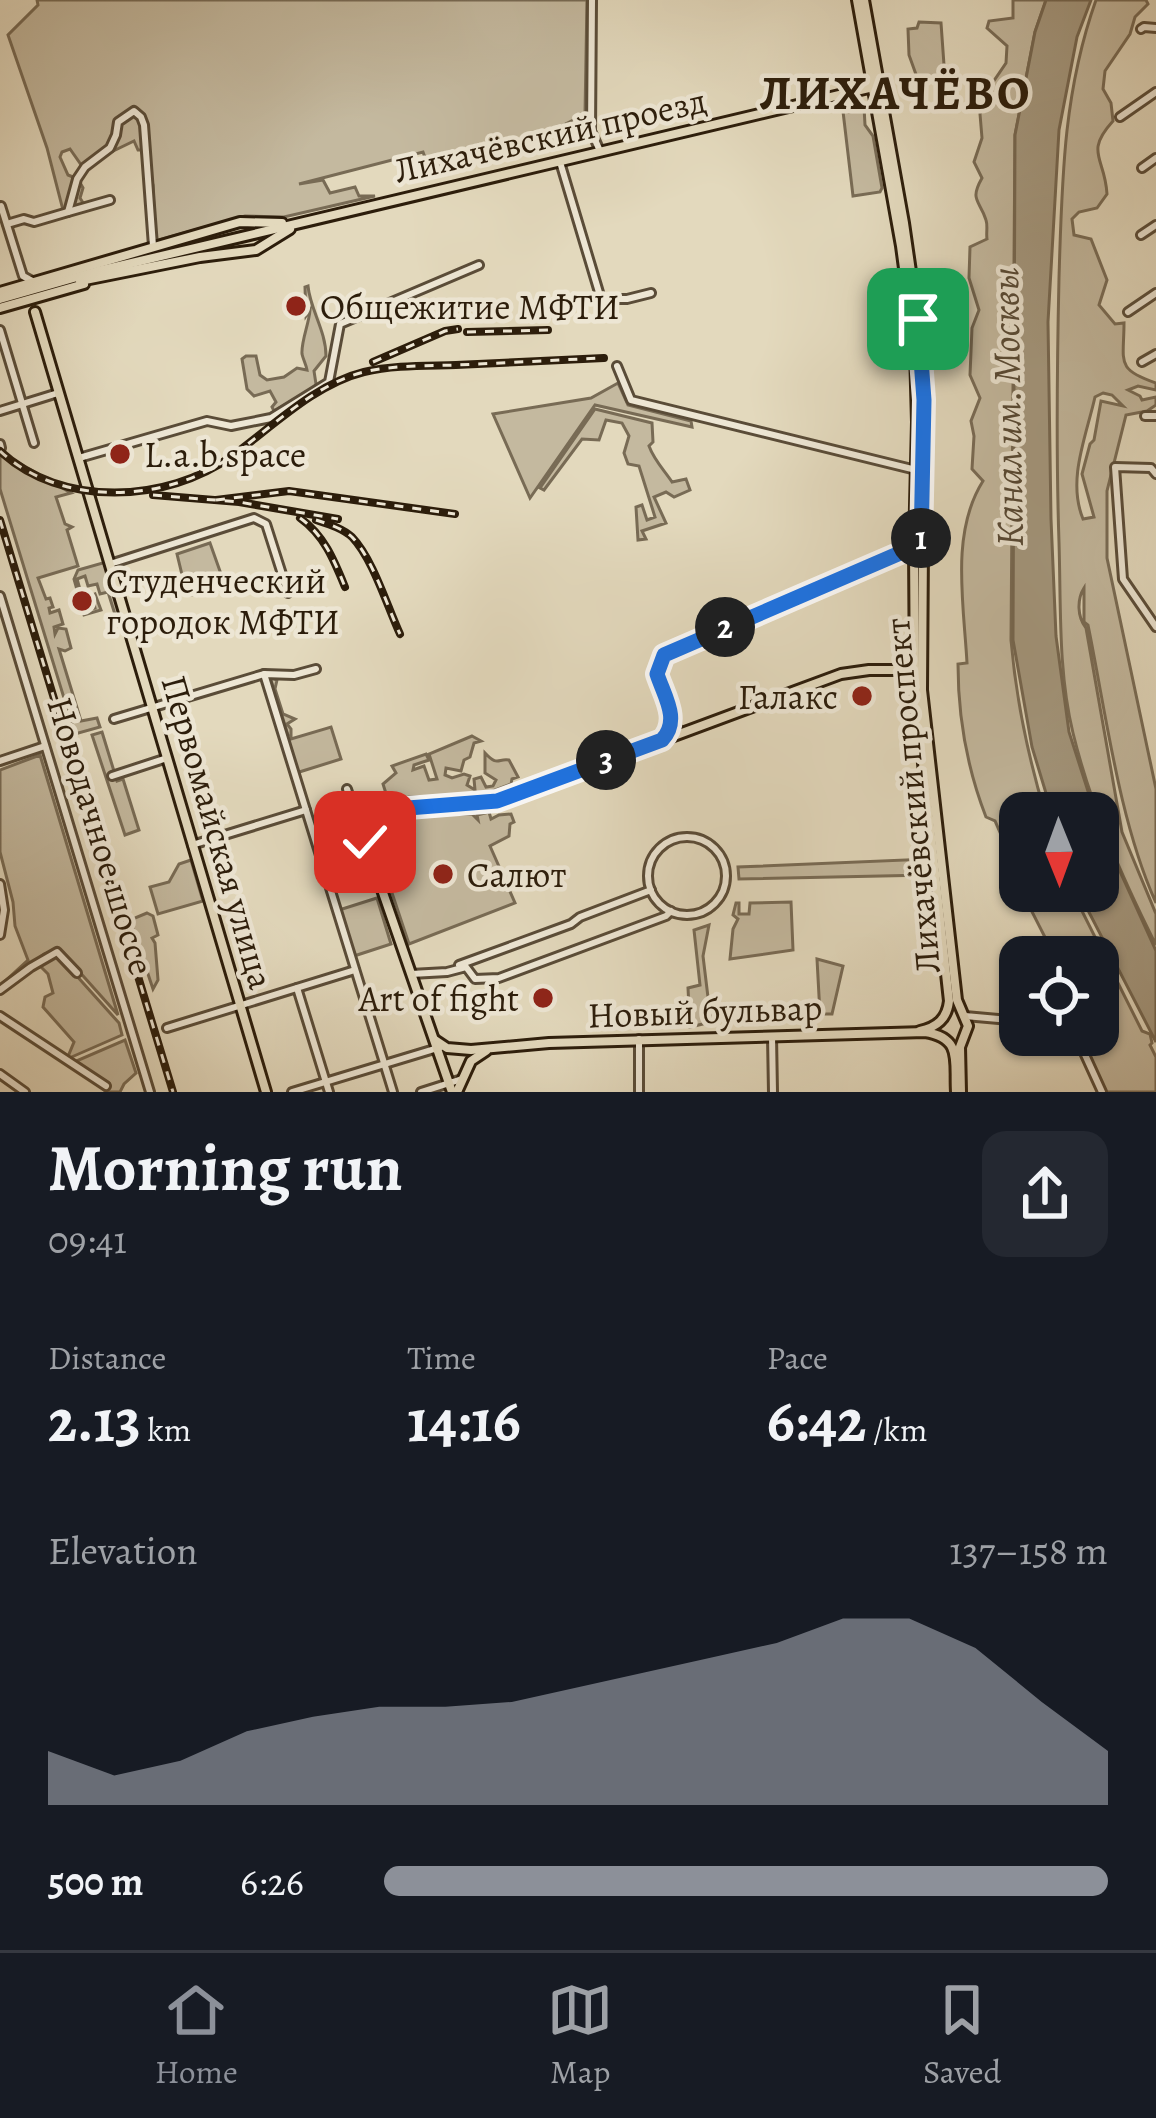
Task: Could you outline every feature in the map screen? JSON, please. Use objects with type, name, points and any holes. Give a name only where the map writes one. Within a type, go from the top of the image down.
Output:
[{"type":"main road","name":"Лихачёвский проспект","points":[[861,0],[913,335],[917,400],[914,530],[918,546],[914,653],[957,1000],[968,1026],[960,1047],[958,1092]]},
{"type":"main road","name":"Лихачёвский проспект","points":[[861,0],[908,244],[920,334],[924,400],[915,690],[948,971],[950,1001],[941,1028],[953,1047],[958,1092]]},
{"type":"main road","points":[[870,72],[861,89],[875,98]]},
{"type":"main road","name":"Лихачёвский проезд","points":[[40,289],[876,86]]},
{"type":"main road","name":"Лихачёвский проезд","points":[[211,231],[249,220],[302,222]]},
{"type":"main road","name":"Лихачёвский проезд","points":[[0,301],[16,304],[40,289],[134,266],[260,248],[302,222]]},
{"type":"main road","points":[[236,223],[248,224],[256,233],[254,245],[237,253]]},
{"type":"main road","points":[[0,301],[152,246],[211,231]]},
{"type":"main road","points":[[156,258],[211,231]]},
{"type":"main road","points":[[0,301],[17,287],[40,289]]},
{"type":"main road","points":[[34,312],[40,289]]},
{"type":"main road","points":[[16,304],[26,304],[34,312]]},
{"type":"main road","name":"Первомайская улица","points":[[34,312],[266,1092]]},
{"type":"main road","points":[[898,670],[914,653]]},
{"type":"main road","points":[[898,670],[908,676],[915,690]]},
{"type":"main road","points":[[453,1089],[442,1046],[411,974],[369,852],[393,818],[408,808],[497,801],[842,674],[918,670]]},
{"type":"main road","name":"Лихачёвский проспект","points":[[944,1018],[953,1013],[963,1016]]},
{"type":"main road","name":"Новый бульвар","points":[[442,1046],[920,1031],[944,1018]]},
{"type":"main road","name":"Новый бульвар","points":[[920,1031],[947,1038]]},
{"type":"main road","points":[[947,1038],[965,1036]]},
{"type":"main road","points":[[442,1046],[458,1054],[463,1076]]},
{"type":"main road","points":[[453,1089],[473,1058],[493,1048]]},
{"type":"street","points":[[592,0],[591,131],[600,152]]},
{"type":"street","points":[[1142,29],[1156,28]]},
{"type":"street","points":[[1120,117],[1156,92]]},
{"type":"street","points":[[68,212],[78,177],[110,148],[118,122],[134,112],[144,125],[152,246]]},
{"type":"street","points":[[1142,168],[1156,158]]},
{"type":"street","points":[[560,160],[601,299],[651,293]]},
{"type":"street","points":[[7,224],[110,200]]},
{"type":"street","points":[[1,206],[23,276],[40,289]]},
{"type":"street","points":[[1141,235],[1156,225]]},
{"type":"street","points":[[79,458],[207,421],[231,426],[271,418],[329,382],[340,324],[479,265]]},
{"type":"street","points":[[17,287],[23,276]]},
{"type":"street","points":[[1128,312],[1156,293]]},
{"type":"street","points":[[0,330],[34,443]]},
{"type":"street","points":[[1142,362],[1156,354]]},
{"type":"street","points":[[617,366],[631,400],[916,470]]},
{"type":"street","points":[[0,411],[58,393]]},
{"type":"street","points":[[1145,416],[1156,416]]},
{"type":"street","points":[[1156,474],[1151,468],[1115,467],[1123,579],[1156,627]]},
{"type":"street","points":[[110,563],[254,518],[266,524],[288,593]]},
{"type":"street","points":[[896,555],[914,530]]},
{"type":"street","points":[[679,733],[657,674],[668,652],[918,546]]},
{"type":"street","points":[[896,555],[906,558],[914,570]]},
{"type":"street","name":"Новодачное шоссе","points":[[0,596],[150,1092]]},
{"type":"street","points":[[114,719],[264,674],[294,675],[316,669]]},
{"type":"street","points":[[264,674],[392,1092]]},
{"type":"street","points":[[672,714],[680,725],[691,729]]},
{"type":"street","points":[[662,740],[670,730],[672,714]]},
{"type":"street","points":[[0,761],[45,746]]},
{"type":"street","points":[[112,776],[167,758]]},
{"type":"street","points":[[326,873],[369,852],[347,789]]},
{"type":"street","points":[[192,845],[306,810]]},
{"type":"street","points":[[674,839],[699,839],[722,858],[721,895],[707,909],[687,914],[671,911],[651,890],[650,862],[659,848],[674,839]]},
{"type":"street","points":[[0,884],[4,910],[0,934]]},
{"type":"street","points":[[439,972],[651,890]]},
{"type":"street","points":[[411,974],[466,967],[475,979],[499,978],[671,911]]},
{"type":"street","points":[[0,990],[57,952],[77,973]]},
{"type":"street","points":[[167,1028],[355,970]]},
{"type":"street","points":[[297,988],[329,1092]]},
{"type":"street","points":[[0,1016],[106,1086]]},
{"type":"street","points":[[963,1016],[990,1020]]},
{"type":"street","points":[[965,1036],[977,1023],[999,1020]]},
{"type":"street","points":[[772,1036],[773,1092]]},
{"type":"street","points":[[639,1039],[639,1092]]},
{"type":"street","points":[[292,1092],[442,1046]]},
{"type":"street","points":[[1086,1056],[1102,1092]]},
{"type":"street","points":[[0,1074],[25,1092]]},
{"type":"street","points":[[421,1092],[453,1089]]},
{"type":"shaded area","points":[[37,0],[587,0],[585,114],[505,155],[430,171],[423,152],[299,184],[323,180],[330,193],[355,187],[359,196],[375,196],[284,217],[245,216],[155,241],[153,185],[134,141],[82,166],[70,149],[62,152],[68,175],[83,188],[80,198],[85,206],[63,210],[8,35],[38,5]]},
{"type":"shaded area","points":[[1013,0],[1046,0],[1015,135],[1011,640],[1039,792],[999,792],[999,830],[986,817],[969,761],[958,664],[967,663],[962,594],[966,523],[983,481],[972,469],[971,421],[980,398],[970,375],[972,328],[979,310],[969,278],[970,247],[987,239],[987,227],[976,196],[982,178],[974,162],[987,91],[1006,63],[1007,46],[987,28],[989,21],[1013,18]]},
{"type":"shaded area","points":[[1046,0],[1091,0],[1077,37],[1059,130],[1048,322],[1056,636],[1069,732],[1088,792],[1046,792],[1032,747],[1013,640],[1015,135]]},
{"type":"shaded area","points":[[1096,0],[1146,0],[1148,4],[1135,17],[1130,34],[1105,71],[1103,89],[1113,121],[1100,141],[1098,156],[1107,194],[1097,208],[1072,219],[1074,235],[1091,239],[1107,280],[1099,305],[1115,324],[1124,323],[1123,355],[1128,368],[1156,383],[1156,390],[1138,386],[1128,390],[1142,400],[1156,397],[1156,405],[1126,415],[1107,491],[1107,558],[1156,789],[1156,903],[1123,802],[1084,622],[1084,588],[1079,608],[1115,792],[1091,792],[1068,710],[1063,662],[1057,443],[1060,242],[1066,138],[1077,69]],"holes":[[[1112,395],[1123,406],[1101,401],[1082,474],[1094,517],[1083,519],[1077,474],[1095,397]]]},
{"type":"shaded area","points":[[919,22],[941,23],[945,79],[918,80],[909,55],[908,29],[917,28]]},
{"type":"shaded area","points":[[853,101],[864,107],[882,188],[853,196],[842,103]]},
{"type":"shaded area","points":[[308,286],[326,356],[314,371],[314,388],[274,411],[276,402],[270,391],[254,396],[247,389],[242,359],[256,356],[260,375],[267,380],[297,368],[307,370],[302,349],[310,310],[306,316]]},
{"type":"shaded area","points":[[618,383],[628,405],[691,421],[692,427],[595,405],[530,498],[493,414],[591,398]]},
{"type":"shaded area","points":[[595,409],[652,423],[649,446],[654,456],[672,482],[686,479],[690,490],[674,497],[666,492],[654,497],[666,523],[642,531],[646,539],[638,540],[636,507],[642,505],[647,520],[655,517],[639,466],[628,464],[624,453],[629,436],[622,423],[606,420],[599,440],[582,439],[544,490],[540,488]]},
{"type":"shaded area","points":[[0,452],[71,493],[56,497],[65,524],[72,527],[67,530],[78,566],[38,578],[46,599],[50,598],[50,613],[59,610],[63,624],[54,627],[55,634],[58,628],[66,629],[71,648],[59,649],[81,721],[97,718],[100,727],[75,734],[0,489]]},
{"type":"shaded area","points":[[210,543],[221,574],[218,578],[225,587],[191,595],[177,554]]},
{"type":"shaded area","points":[[106,562],[124,622],[118,624],[108,592],[100,594],[97,584],[88,586],[85,576],[77,579],[86,610],[95,608],[95,594],[101,610],[84,615],[74,579],[78,570]]},
{"type":"shaded area","points":[[270,677],[277,680],[283,714],[295,719],[287,724],[291,739],[331,727],[341,759],[296,773]]},
{"type":"shaded area","points":[[102,732],[139,830],[125,835],[92,735]]},
{"type":"shaded area","points":[[472,736],[481,741],[474,743],[461,771],[446,768],[445,775],[470,776],[467,785],[475,790],[474,779],[481,777],[486,787],[493,786],[496,780],[485,773],[485,753],[495,761],[509,760],[518,777],[511,784],[477,797],[409,797],[389,803],[383,784],[396,773],[392,766],[426,754],[429,760],[414,765],[413,770],[424,766],[429,780],[437,779],[429,754]]},
{"type":"shaded area","points":[[40,755],[118,1015],[59,949],[3,983],[28,960],[15,926],[0,852],[0,770]]},
{"type":"shaded area","name":"Салют","points":[[489,812],[491,819],[511,814],[514,822],[509,836],[490,846],[515,903],[409,944],[378,851],[408,820],[472,814],[478,820],[477,815]]},
{"type":"shaded area","points":[[1119,815],[1156,914],[1156,945],[1120,868]]},
{"type":"shaded area","points":[[928,859],[928,875],[739,879],[738,867]]},
{"type":"shaded area","points":[[191,860],[203,901],[158,914],[150,887],[169,882],[179,864]]},
{"type":"shaded area","points":[[1119,869],[1156,951],[1156,1042],[1119,970],[1119,936],[1101,936],[1089,912],[1119,912]]},
{"type":"shaded area","points":[[377,898],[391,944],[354,956],[339,910]]},
{"type":"shaded area","points":[[791,902],[793,950],[730,959],[738,919],[733,915],[736,903],[739,914],[749,914],[750,903]]},
{"type":"shaded area","points":[[1032,912],[1082,912],[1094,936],[1044,936]]},
{"type":"shaded area","points":[[147,913],[153,916],[158,935],[152,938],[158,980],[153,989],[130,920]]},
{"type":"shaded area","points":[[709,925],[703,956],[711,1022],[690,1027],[688,988],[700,985],[694,930]]},
{"type":"shaded area","points":[[57,954],[119,1023],[122,1035],[67,1059],[74,1042],[43,1007],[45,997],[53,993],[48,974],[38,964]]},
{"type":"shaded area","points":[[817,959],[843,966],[832,1014],[820,1014]]},
{"type":"shaded area","points":[[1119,985],[1142,1031],[1150,1034],[1156,1057],[1156,1092],[1105,1092],[1088,1056],[1119,1056]]},
{"type":"shaded area","points":[[125,1040],[136,1073],[120,1092],[105,1092],[109,1083],[74,1062]]},
{"type":"railway","points":[[373,362],[458,329]]},
{"type":"railway","points":[[467,332],[548,330]]},
{"type":"railway","points":[[0,451],[25,470],[53,482],[114,493],[146,490],[206,472],[311,396],[364,372],[604,358]]},
{"type":"railway","points":[[216,500],[289,491],[455,514]]},
{"type":"railway","points":[[153,495],[239,502],[338,519]]},
{"type":"railway","points":[[300,518],[322,540],[345,587]]},
{"type":"railway","points":[[0,520],[173,1092]]},
{"type":"railway","points":[[316,520],[344,531],[360,546],[400,634]]},
{"type":"place","name":"Общежитие МФТИ","points":[[296,306]]},
{"type":"place","name":"L.a.b space","points":[[120,454]]},
{"type":"place","name":"Студенческий городок МФТИ","points":[[82,601]]},
{"type":"place","name":"Галакс","points":[[862,696]]},
{"type":"place","name":"Салют","points":[[443,874]]},
{"type":"place","name":"Art of fight","points":[[543,998]]},
{"type":"district","name":"ЛИХАЧЁВО","points":[[896,93]]},
{"type":"route","points":[[365,842],[370,852],[393,818],[408,808],[497,801],[662,740],[670,730],[672,714],[657,674],[664,655],[921,544],[924,400],[918,319]]},
{"type":"water label","name":"Канал им. Москвы","points":[[1007,407]]}]
